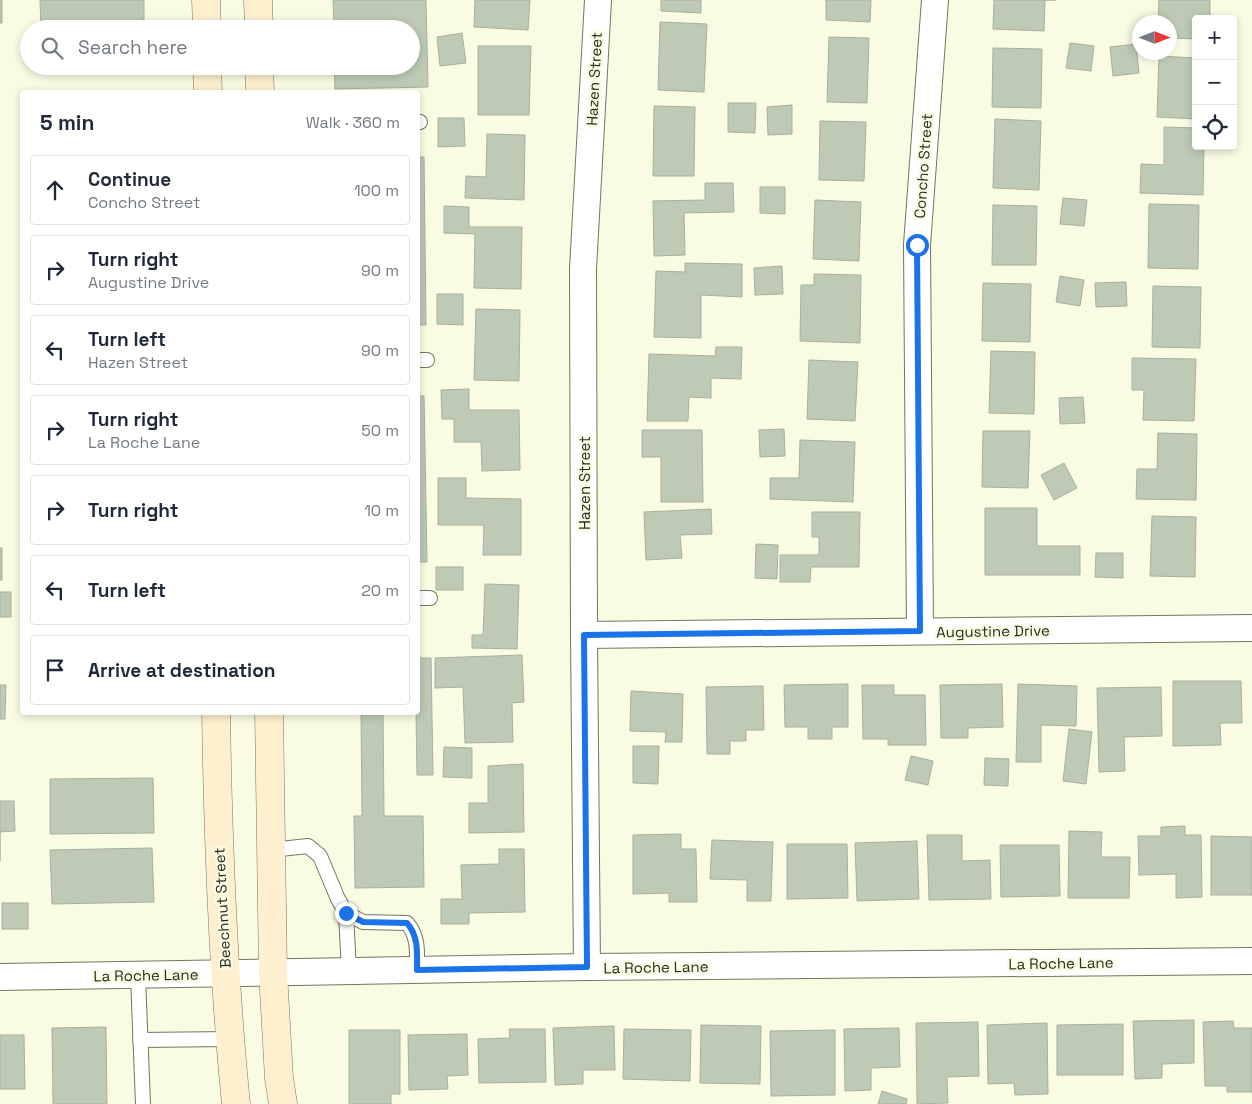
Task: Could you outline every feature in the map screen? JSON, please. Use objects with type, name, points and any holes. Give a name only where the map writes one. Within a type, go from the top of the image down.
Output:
[{"type":"main road","points":[[206,0],[207,20]]},
{"type":"main road","points":[[258,0],[259,20]]},
{"type":"main road","points":[[207,75],[208,90]]},
{"type":"main road","points":[[259,75],[260,90]]},
{"type":"main road","name":"Beechnut Street","points":[[216,715],[218,828],[225,974],[236,1104]]},
{"type":"main road","points":[[269,715],[273,973],[279,1078],[283,1104]]},
{"type":"street","name":"Hazen Street","points":[[587,967],[583,269],[598,0]]},
{"type":"street","name":"Concho Street","points":[[920,631],[917,245],[935,0]]},
{"type":"street","name":"Augustine Drive","points":[[584,635],[1252,628]]},
{"type":"street","name":"La Roche Lane","points":[[0,977],[587,967],[1252,961]]},
{"type":"lane","points":[[271,850],[308,846],[320,856],[346,913],[349,972]]},
{"type":"lane","points":[[346,913],[363,922],[407,923],[413,931],[417,944],[417,970]]},
{"type":"lane","points":[[138,976],[143,1104]]},
{"type":"lane","points":[[140,1040],[230,1038]]},
{"type":"building","points":[[0,0],[2,0],[2,23],[0,23]]},
{"type":"building","points":[[40,0],[144,0],[144,20],[41,20]]},
{"type":"building","points":[[333,0],[426,0],[428,87],[335,89],[334,75],[420,75],[420,20],[334,20]]},
{"type":"building","points":[[475,0],[530,0],[528,30],[474,27]]},
{"type":"building","points":[[661,0],[701,0],[701,13],[661,11]]},
{"type":"building","points":[[826,0],[871,0],[870,22],[826,20]]},
{"type":"building","points":[[994,0],[1045,0],[1044,31],[993,29]]},
{"type":"building","points":[[1159,0],[1210,0],[1210,15],[1192,15],[1192,39],[1177,38],[1177,15],[1158,15]]},
{"type":"building","points":[[660,22],[707,24],[704,92],[658,90]]},
{"type":"building","points":[[462,33],[466,63],[440,66],[437,37]]},
{"type":"building","points":[[829,37],[869,38],[867,103],[827,102]]},
{"type":"building","points":[[1070,43],[1094,46],[1091,71],[1066,68]]},
{"type":"building","points":[[1132,44],[1132,60],[1138,60],[1139,73],[1113,76],[1110,47]]},
{"type":"building","points":[[478,46],[531,46],[529,115],[478,115]]},
{"type":"building","points":[[993,48],[1042,49],[1041,108],[992,107]]},
{"type":"building","points":[[1177,57],[1192,58],[1192,119],[1157,117],[1159,60],[1177,60]]},
{"type":"building","points":[[728,103],[756,103],[755,133],[728,132]]},
{"type":"building","points":[[792,105],[792,134],[768,135],[767,107]]},
{"type":"building","points":[[654,106],[695,107],[694,176],[653,176]]},
{"type":"building","points":[[438,118],[464,118],[465,146],[438,147]]},
{"type":"building","points":[[995,119],[1041,121],[1039,190],[993,188]]},
{"type":"building","points":[[820,121],[866,122],[864,181],[819,180]]},
{"type":"building","points":[[1164,127],[1192,128],[1192,150],[1204,150],[1203,195],[1140,193],[1141,164],[1164,165]]},
{"type":"building","points":[[487,134],[525,135],[524,200],[465,198],[466,176],[486,177]]},
{"type":"building","points":[[420,157],[424,157],[426,325],[420,325]]},
{"type":"building","points":[[705,183],[733,183],[734,212],[684,213],[685,255],[654,256],[653,201],[705,200]]},
{"type":"building","points":[[760,187],[785,187],[785,214],[760,213]]},
{"type":"building","points":[[1063,198],[1087,200],[1084,226],[1060,224]]},
{"type":"building","points":[[815,200],[861,202],[859,261],[813,259]]},
{"type":"building","points":[[1149,204],[1199,205],[1198,269],[1148,268]]},
{"type":"building","points":[[993,205],[1037,206],[1036,265],[992,265]]},
{"type":"building","points":[[444,206],[469,207],[469,227],[522,227],[521,289],[474,288],[475,234],[444,233]]},
{"type":"building","points":[[685,263],[742,264],[742,297],[701,295],[701,338],[654,337],[656,271],[685,272]]},
{"type":"building","points":[[782,266],[783,294],[755,295],[754,268]]},
{"type":"building","points":[[814,274],[861,275],[860,343],[800,341],[801,285],[814,285]]},
{"type":"building","points":[[1060,276],[1084,280],[1080,306],[1056,302]]},
{"type":"building","points":[[1126,282],[1127,306],[1096,307],[1095,283]]},
{"type":"building","points":[[983,283],[1031,284],[1030,342],[982,341]]},
{"type":"building","points":[[1153,286],[1201,287],[1200,348],[1152,347]]},
{"type":"building","points":[[437,294],[463,294],[463,325],[437,324]]},
{"type":"building","points":[[476,309],[520,310],[519,381],[474,380]]},
{"type":"building","points":[[716,347],[742,347],[741,379],[711,378],[711,398],[689,397],[688,421],[647,421],[649,354],[715,356]]},
{"type":"building","points":[[991,351],[1035,352],[1034,414],[989,413]]},
{"type":"building","points":[[1132,358],[1196,359],[1194,421],[1143,420],[1144,390],[1132,390]]},
{"type":"building","points":[[809,360],[858,362],[855,421],[807,419]]},
{"type":"building","points":[[469,389],[469,410],[519,410],[520,470],[482,471],[481,442],[454,442],[454,419],[442,419],[441,390]]},
{"type":"building","points":[[420,396],[424,396],[427,562],[420,562]]},
{"type":"building","points":[[1083,397],[1085,423],[1060,424],[1059,398]]},
{"type":"building","points":[[784,429],[785,456],[760,457],[759,430]]},
{"type":"building","points":[[642,430],[702,430],[703,502],[661,502],[661,457],[642,457]]},
{"type":"building","points":[[983,431],[1030,431],[1028,488],[982,487]]},
{"type":"building","points":[[1158,433],[1197,434],[1196,500],[1136,499],[1137,469],[1157,469]]},
{"type":"building","points":[[800,440],[855,442],[853,502],[770,499],[770,478],[799,478]]},
{"type":"building","points":[[1064,463],[1077,488],[1054,500],[1041,475]]},
{"type":"building","points":[[438,478],[466,478],[466,498],[521,499],[521,555],[483,555],[484,525],[438,525]]},
{"type":"building","points":[[985,508],[1037,508],[1037,546],[1080,546],[1080,575],[985,575]]},
{"type":"building","points":[[711,509],[712,534],[680,535],[682,558],[646,560],[644,512]]},
{"type":"building","points":[[812,512],[860,512],[859,567],[811,567],[810,582],[780,582],[780,555],[819,555],[819,537],[812,537]]},
{"type":"building","points":[[1152,516],[1196,517],[1195,577],[1150,576]]},
{"type":"building","points":[[756,544],[778,545],[777,579],[755,578]]},
{"type":"building","points":[[0,548],[2,548],[2,580],[0,580]]},
{"type":"building","points":[[1096,553],[1123,553],[1123,578],[1095,577]]},
{"type":"building","points":[[436,567],[463,567],[463,590],[436,590]]},
{"type":"building","points":[[485,584],[519,585],[517,649],[472,648],[472,635],[483,635]]},
{"type":"building","points":[[0,592],[11,592],[11,617],[0,617]]},
{"type":"building","points":[[522,655],[524,702],[512,703],[513,742],[465,743],[463,687],[435,688],[435,658]]},
{"type":"building","points":[[420,658],[431,658],[433,775],[417,775],[416,715],[420,715]]},
{"type":"building","points":[[1173,681],[1241,681],[1242,723],[1220,723],[1221,745],[1173,746]]},
{"type":"building","points":[[848,684],[848,727],[832,727],[832,739],[808,739],[808,727],[785,727],[784,685]]},
{"type":"building","points":[[1002,684],[1003,727],[968,728],[968,738],[941,738],[940,685]]},
{"type":"building","points":[[1018,684],[1077,686],[1076,726],[1041,725],[1041,762],[1016,762]]},
{"type":"building","points":[[0,685],[6,685],[5,719],[0,719]]},
{"type":"building","points":[[862,685],[894,685],[894,695],[925,695],[926,745],[888,745],[888,739],[863,739]]},
{"type":"building","points":[[763,686],[764,730],[746,730],[746,741],[730,741],[730,754],[707,754],[706,687]]},
{"type":"building","points":[[1161,687],[1162,736],[1124,737],[1125,771],[1099,772],[1097,688]]},
{"type":"building","points":[[631,691],[683,694],[682,742],[665,742],[666,732],[630,731]]},
{"type":"building","points":[[361,715],[383,715],[384,816],[423,816],[424,887],[355,888],[354,816],[362,816]]},
{"type":"building","points":[[1069,729],[1092,732],[1086,784],[1063,781]]},
{"type":"building","points":[[633,746],[659,746],[658,784],[633,783]]},
{"type":"building","points":[[444,747],[472,748],[472,778],[443,777]]},
{"type":"building","points":[[911,756],[933,761],[928,785],[905,780]]},
{"type":"building","points":[[985,758],[1009,759],[1008,786],[984,785]]},
{"type":"building","points":[[523,764],[524,832],[469,833],[469,803],[488,803],[488,766]]},
{"type":"building","points":[[153,778],[154,833],[50,834],[50,779]]},
{"type":"building","points":[[0,801],[14,801],[15,831],[0,832]]},
{"type":"building","points":[[1185,826],[1185,835],[1201,835],[1202,897],[1176,898],[1176,874],[1139,875],[1138,836],[1161,836],[1161,827]]},
{"type":"building","points":[[1069,831],[1102,832],[1101,857],[1130,857],[1129,898],[1068,898]]},
{"type":"building","points":[[681,834],[681,849],[696,849],[697,902],[669,902],[669,893],[633,894],[633,835]]},
{"type":"building","points":[[927,835],[962,835],[962,861],[990,860],[991,899],[929,900]]},
{"type":"building","points":[[1211,836],[1252,837],[1252,895],[1211,895]]},
{"type":"building","points":[[712,840],[773,842],[771,901],[747,901],[747,880],[710,879]]},
{"type":"building","points":[[917,841],[919,899],[857,901],[855,843]]},
{"type":"building","points":[[787,844],[847,844],[848,898],[787,899]]},
{"type":"building","points":[[1000,845],[1059,845],[1060,896],[1001,897]]},
{"type":"building","points":[[152,848],[154,902],[52,904],[50,850]]},
{"type":"building","points":[[499,849],[524,849],[525,912],[469,913],[469,924],[441,924],[441,899],[462,899],[461,865],[499,864]]},
{"type":"building","points":[[2,903],[28,903],[28,929],[2,929]]},
{"type":"building","points":[[1194,1020],[1194,1063],[1162,1064],[1162,1078],[1135,1079],[1133,1021]]},
{"type":"building","points":[[1233,1021],[1234,1028],[1252,1028],[1252,1092],[1227,1092],[1227,1086],[1205,1086],[1203,1022]]},
{"type":"building","points":[[978,1022],[979,1076],[947,1077],[948,1103],[917,1104],[916,1023]]},
{"type":"building","points":[[1047,1023],[1048,1094],[1015,1095],[1014,1083],[988,1084],[987,1025]]},
{"type":"building","points":[[1123,1024],[1123,1075],[1057,1075],[1057,1025]]},
{"type":"building","points":[[701,1025],[761,1026],[760,1084],[700,1083]]},
{"type":"building","points":[[614,1026],[615,1070],[583,1070],[583,1084],[555,1085],[553,1028]]},
{"type":"building","points":[[106,1027],[107,1104],[53,1104],[52,1028]]},
{"type":"building","points":[[899,1028],[900,1067],[871,1068],[871,1090],[845,1091],[844,1029]]},
{"type":"building","points":[[509,1029],[545,1029],[546,1082],[479,1083],[478,1039],[510,1038]]},
{"type":"building","points":[[624,1029],[691,1030],[690,1081],[623,1079]]},
{"type":"building","points":[[349,1030],[400,1030],[400,1094],[391,1094],[391,1104],[349,1104]]},
{"type":"building","points":[[835,1030],[835,1095],[771,1096],[770,1031]]},
{"type":"building","points":[[467,1034],[468,1075],[447,1076],[448,1089],[409,1090],[408,1035]]},
{"type":"building","points":[[0,1035],[24,1035],[25,1089],[0,1089]]},
{"type":"building","points":[[882,1091],[907,1099],[906,1104],[878,1104]]},
{"type":"route","points":[[346,913],[363,922],[407,923],[413,931],[417,944],[417,970],[587,967],[584,635],[920,631],[917,245]]}]
